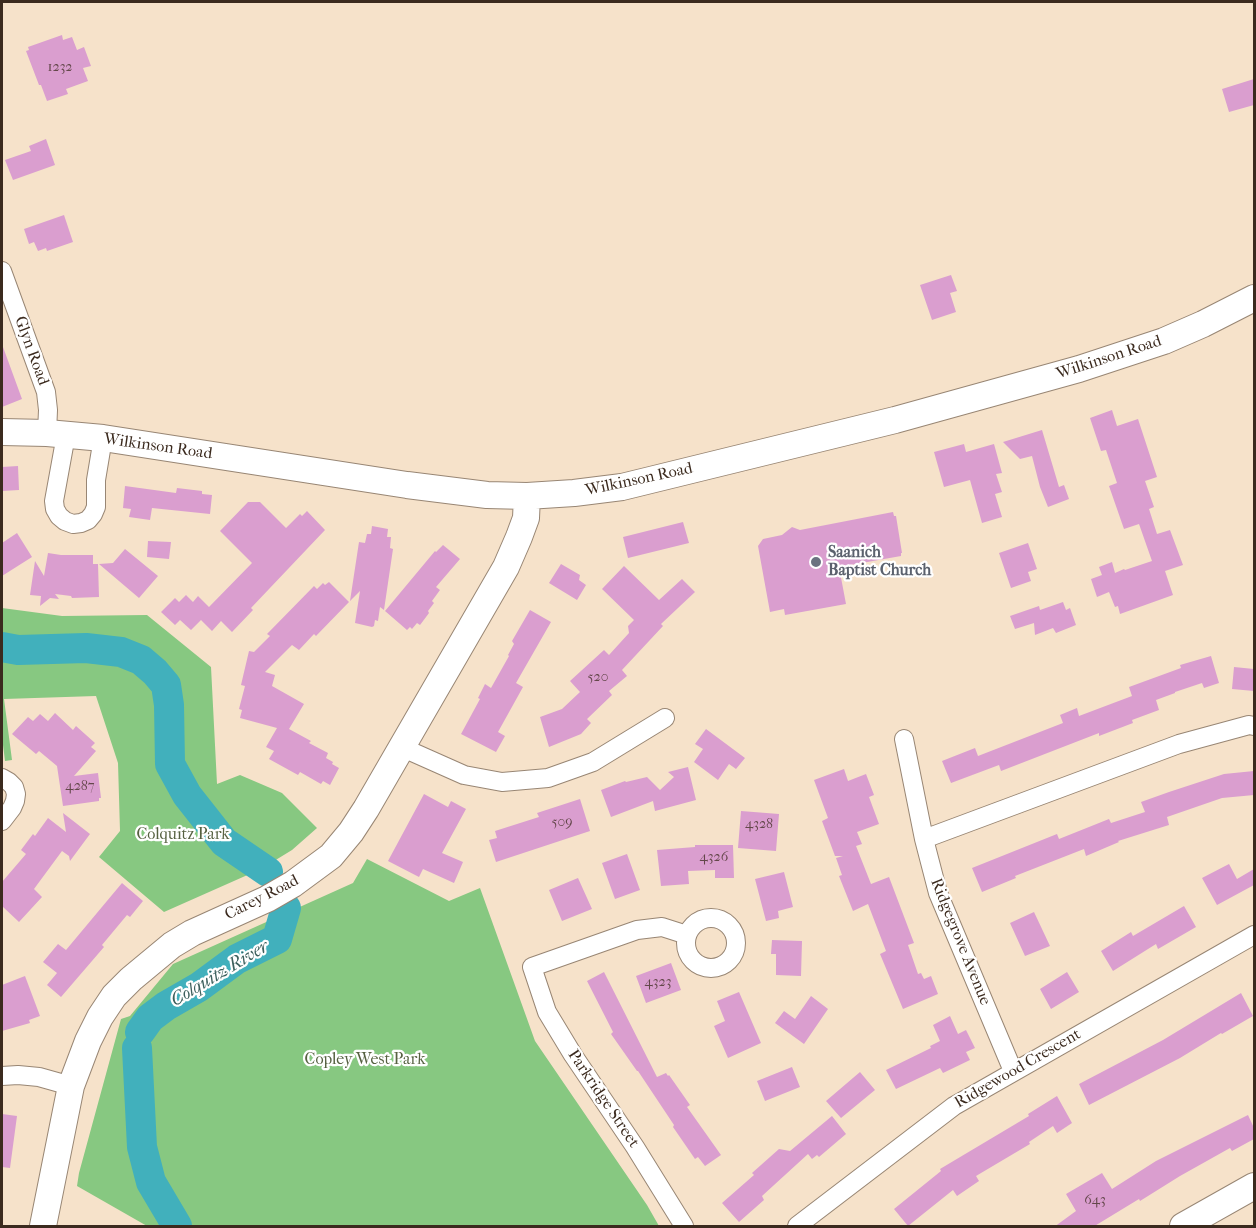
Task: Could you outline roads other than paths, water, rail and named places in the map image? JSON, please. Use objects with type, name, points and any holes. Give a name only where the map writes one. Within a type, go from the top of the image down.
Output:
[{"type":"main road","name":"Wilkinson Road","points":[[2,432],[103,438],[407,485],[487,495],[574,494],[622,487],[996,393],[1164,341],[1254,298]]},
{"type":"main road","name":"Carey Road","points":[[43,1227],[71,1086],[100,1017],[114,996],[131,979],[172,945],[293,884],[331,856],[366,809],[506,567],[526,518],[527,496]]},
{"type":"main road","points":[[1184,1227],[1254,1186]]},
{"type":"street","name":"Glyn Road","points":[[2,271],[46,392],[48,410],[56,434],[55,509],[65,521],[73,524],[81,523],[93,514],[96,507],[96,480],[103,438]]},
{"type":"street","points":[[401,747],[464,775],[502,782],[548,778],[593,762],[665,718]]},
{"type":"street","points":[[924,839],[1179,744],[1249,725],[1254,726]]},
{"type":"street","name":"Ridgegrove Avenue","points":[[904,740],[924,839],[938,893],[1013,1071]]},
{"type":"street","points":[[2,778],[14,787],[16,794],[12,808],[2,821]]},
{"type":"street","name":"Parkridge Street","points":[[684,1227],[547,1012],[532,967],[638,930],[662,927],[687,935]]},
{"type":"street","name":"Ridgewood Crescent","points":[[797,1227],[954,1106],[1254,934]]},
{"type":"street","points":[[2,1076],[39,1077],[71,1086]]},
{"type":"waterway","name":"Colquitz River","points":[[2,647],[18,650],[86,648],[121,652],[141,660],[166,685],[169,705],[170,764],[187,795],[224,842],[268,872]]},
{"type":"waterway","name":"Colquitz River","points":[[140,1032],[150,1018],[166,1006],[199,987],[237,959],[277,939],[286,908]]},
{"type":"waterway","name":"Colquitz River","points":[[137,1048],[142,1147],[151,1182],[177,1226]]},
{"type":"place","name":"Saanich Baptist Church","points":[[816,562]]},
{"type":"park label","name":"Colquitz Park","points":[[183,835]]},
{"type":"park label","name":"Copley West Park","points":[[365,1060]]}]
